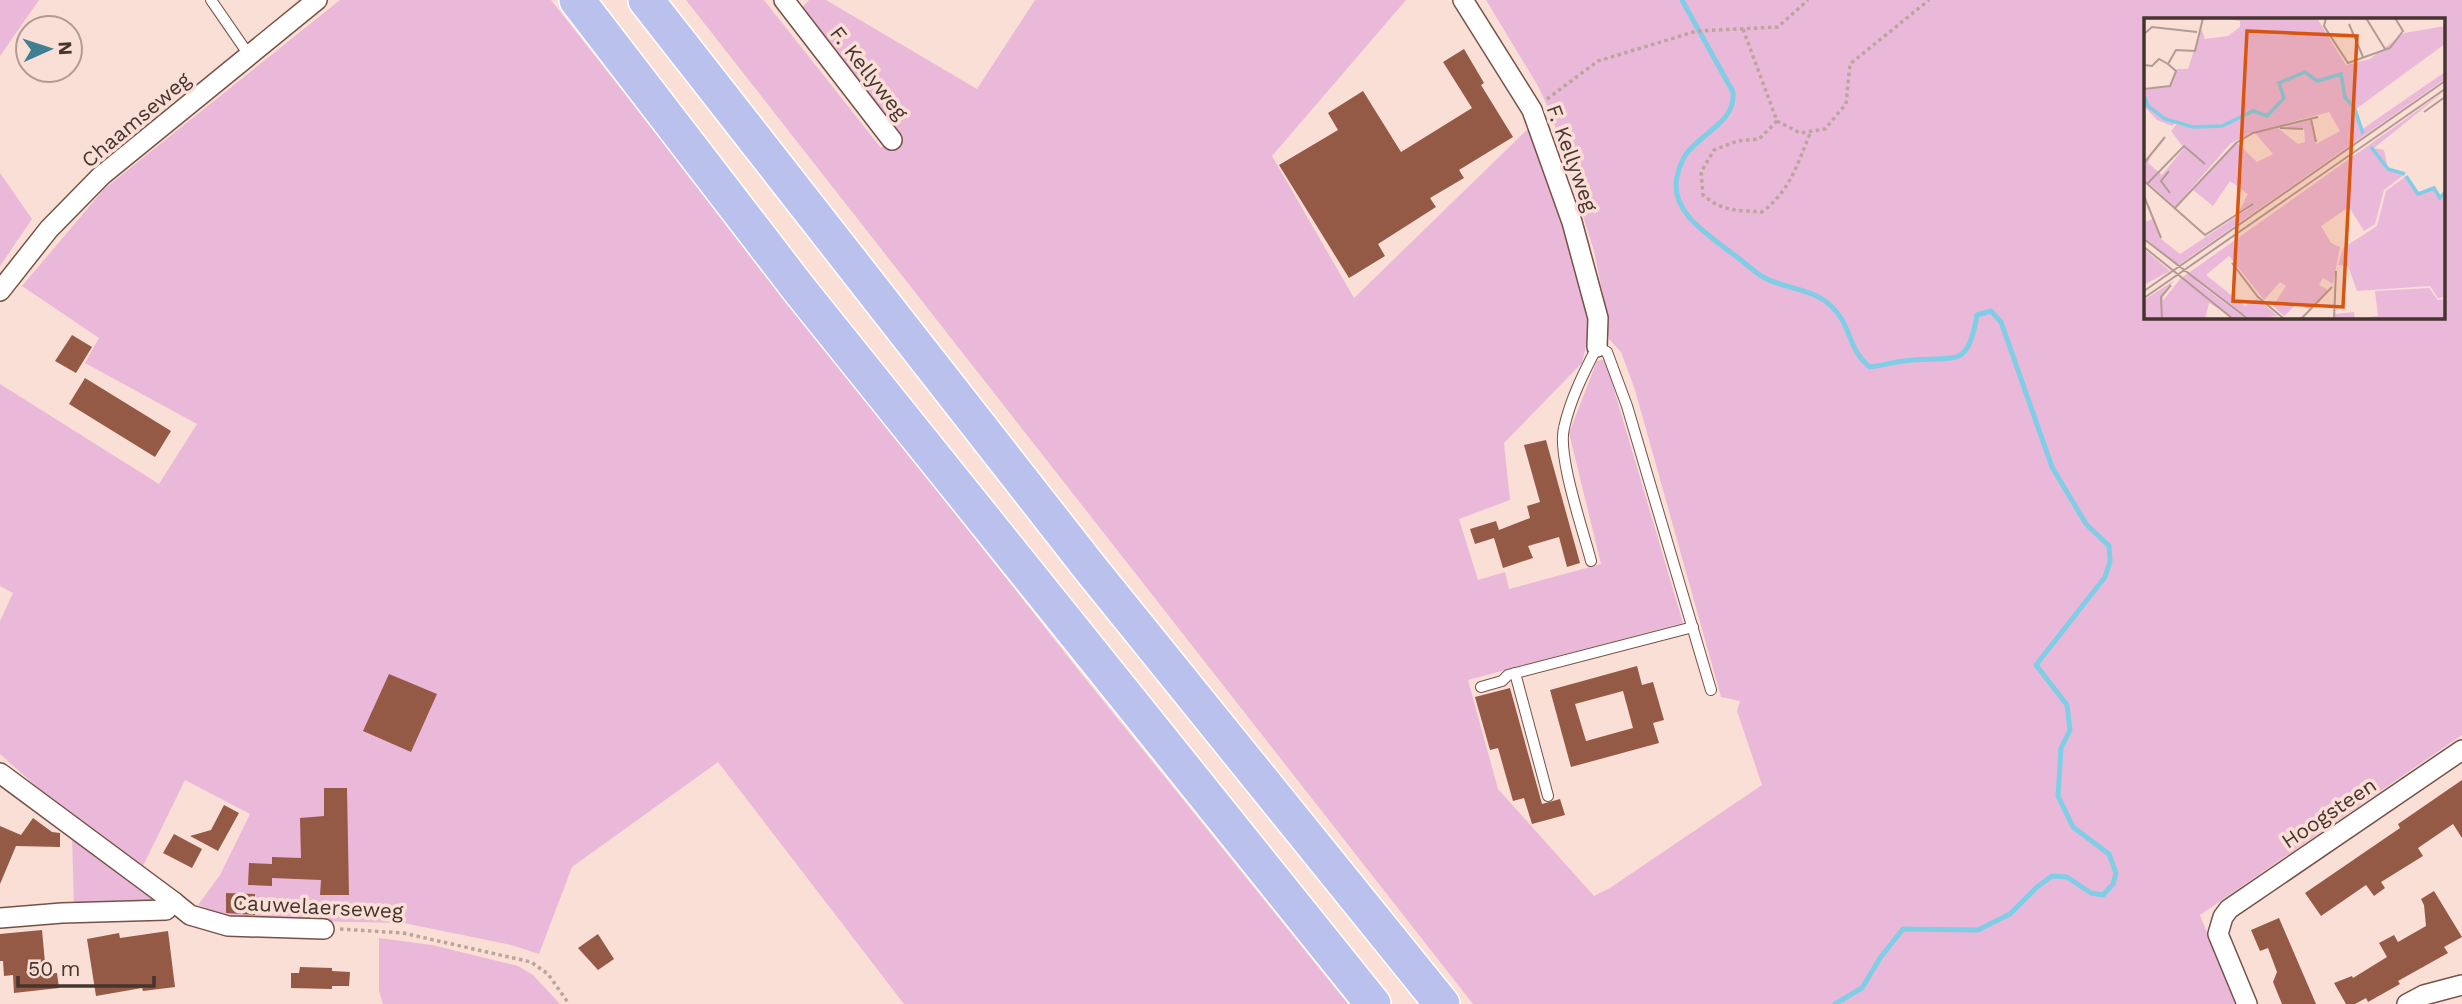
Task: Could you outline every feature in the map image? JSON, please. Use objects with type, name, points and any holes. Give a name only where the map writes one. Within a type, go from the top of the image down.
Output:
[{"type":"highway","points":[[577,0],[799,289],[1373,1004]]},
{"type":"highway","points":[[646,0],[1082,557],[1442,1004]]},
{"type":"street","name":"Chaamseweg","points":[[0,291],[49,229],[101,176],[317,0]]},
{"type":"street","name":"F. Kellyweg","points":[[784,0],[892,140]]},
{"type":"street","name":"F. Kellyweg","points":[[1463,0],[1532,110],[1575,234],[1598,318],[1597,347]]},
{"type":"street","name":"Hoogsteen","points":[[2248,1004],[2218,934],[2223,917],[2229,909],[2462,750]]},
{"type":"street","name":"Cauwelaerseweg","points":[[0,773],[190,915],[228,926],[324,929]]},
{"type":"street","points":[[0,918],[166,910],[174,902]]},
{"type":"street","points":[[2407,1004],[2424,995],[2462,985]]},
{"type":"lane","points":[[211,0],[249,55]]},
{"type":"lane","points":[[1591,561],[1563,452],[1563,429],[1585,370],[1597,347],[1607,352],[1628,406],[1711,690]]},
{"type":"lane","points":[[1481,687],[1502,681],[1514,673],[1693,627]]},
{"type":"lane","points":[[1514,673],[1548,796]]},
{"type":"path","points":[[1532,110],[1598,61],[1697,31],[1778,27],[1808,0]]},
{"type":"path","points":[[1743,29],[1777,121],[1800,133],[1825,130],[1846,104],[1850,64],[1929,0]]},
{"type":"path","points":[[1777,121],[1759,139],[1737,141],[1714,150],[1701,172],[1703,195],[1716,206],[1762,212],[1778,200],[1794,174],[1811,131]]},
{"type":"path","name":"Cauwelaerseweg","points":[[324,929],[403,933],[531,962],[548,974],[569,1004]]},
{"type":"shaded area","points":[[0,0],[39,0],[29,14],[14,14],[14,36],[0,56]]},
{"type":"shaded area","points":[[340,0],[551,0],[1080,672],[1348,1004],[904,1004],[718,762],[572,867],[539,954],[511,945],[404,923],[240,920],[198,905],[220,875],[250,814],[185,780],[143,866],[65,812],[0,754],[0,621],[13,593],[0,586],[0,384],[159,484],[197,424],[85,363],[99,338],[22,286],[104,189]]},
{"type":"shaded area","points":[[686,0],[764,0],[881,148],[896,135],[800,10],[809,0],[826,0],[977,89],[1035,0],[1406,0],[1272,156],[1354,298],[1535,122],[1584,294],[1590,330],[1582,363],[1504,443],[1510,500],[1459,519],[1478,580],[1505,572],[1509,589],[1601,564],[1569,433],[1597,361],[1605,359],[1683,623],[1468,680],[1498,789],[1594,896],[1610,888],[1762,785],[1737,711],[1740,701],[1721,697],[1635,390],[1621,352],[1609,339],[1594,251],[1551,114],[1538,86],[1486,0],[2462,0],[2462,735],[2200,915],[2235,1004],[1473,1004]]},
{"type":"shaded area","points":[[0,173],[32,219],[0,266]]},
{"type":"shaded area","points":[[72,834],[156,898],[155,903],[74,907]]},
{"type":"shaded area","points":[[379,938],[432,945],[518,966],[533,975],[560,1004],[383,1004],[379,991]]},
{"type":"building","points":[[1464,49],[1484,83],[1481,85],[1513,137],[1459,170],[1464,178],[1430,198],[1436,207],[1378,244],[1385,256],[1349,278],[1279,165],[1338,130],[1328,113],[1363,91],[1401,152],[1472,108],[1443,62]]},
{"type":"building","points":[[72,335],[92,347],[76,373],[55,361]]},
{"type":"building","points":[[85,378],[171,431],[155,457],[69,404]]},
{"type":"building","points":[[1546,440],[1580,563],[1567,567],[1559,537],[1528,546],[1533,558],[1503,568],[1494,538],[1475,544],[1470,529],[1496,521],[1499,530],[1530,518],[1527,506],[1540,502],[1524,445]]},
{"type":"building","points":[[1637,666],[1642,685],[1653,682],[1664,720],[1653,723],[1659,743],[1571,767],[1550,690]],"holes":[[[1623,691],[1633,728],[1586,741],[1575,704]]]},
{"type":"building","points":[[389,674],[437,694],[411,752],[363,731]]},
{"type":"building","points":[[1510,688],[1542,804],[1560,799],[1565,815],[1532,824],[1524,798],[1513,801],[1498,748],[1490,750],[1475,697]]},
{"type":"building","points":[[2462,780],[2462,838],[2453,824],[2418,848],[2423,856],[2381,882],[2385,888],[2374,896],[2366,885],[2321,916],[2305,893],[2400,828],[2398,824]]},
{"type":"building","points":[[324,788],[347,788],[349,895],[320,895],[321,880],[272,878],[272,886],[248,885],[249,863],[272,864],[272,857],[301,858],[300,818],[324,816]]},
{"type":"building","points":[[224,805],[239,813],[218,851],[190,836],[211,830]]},
{"type":"building","points":[[33,818],[52,832],[60,833],[60,847],[16,846],[0,884],[0,826],[21,835]]},
{"type":"building","points":[[174,834],[202,849],[192,868],[163,853]]},
{"type":"building","points":[[2434,891],[2462,937],[2444,947],[2448,953],[2398,981],[2400,984],[2368,1002],[2366,998],[2355,1004],[2346,1004],[2334,983],[2352,976],[2353,978],[2387,957],[2379,943],[2394,935],[2398,942],[2426,926],[2421,899]]},
{"type":"building","points":[[226,893],[255,894],[255,915],[226,913]]},
{"type":"building","points":[[2279,918],[2316,1004],[2282,1004],[2273,982],[2277,972],[2268,948],[2260,951],[2251,930]]},
{"type":"building","points":[[42,930],[46,974],[57,973],[59,988],[14,993],[13,975],[4,976],[3,961],[0,961],[0,934]]},
{"type":"building","points":[[168,931],[175,987],[143,991],[142,988],[96,996],[87,939],[119,933],[120,938]]},
{"type":"building","points":[[598,934],[614,959],[598,970],[578,948]]},
{"type":"building","points":[[300,967],[332,968],[332,971],[350,972],[349,986],[332,986],[332,989],[291,988],[291,973],[299,973]]},
{"type":"waterway","points":[[1682,0],[1733,92],[1733,102],[1724,119],[1685,155],[1681,164],[1676,190],[1685,212],[1703,231],[1763,277],[1824,300],[1838,313],[1857,353],[1870,367],[1958,356],[1969,344],[1977,315],[1991,311],[2001,322],[2052,467],[2086,524],[2109,546],[2110,561],[2105,577],[2036,665],[2067,705],[2070,730],[2061,748],[2058,796],[2073,827],[2109,854],[2116,873],[2113,884],[2103,895],[2091,893],[2067,877],[2052,876],[2010,914],[1978,930],[1903,929],[1880,958],[1862,988],[1835,1004]]}]
